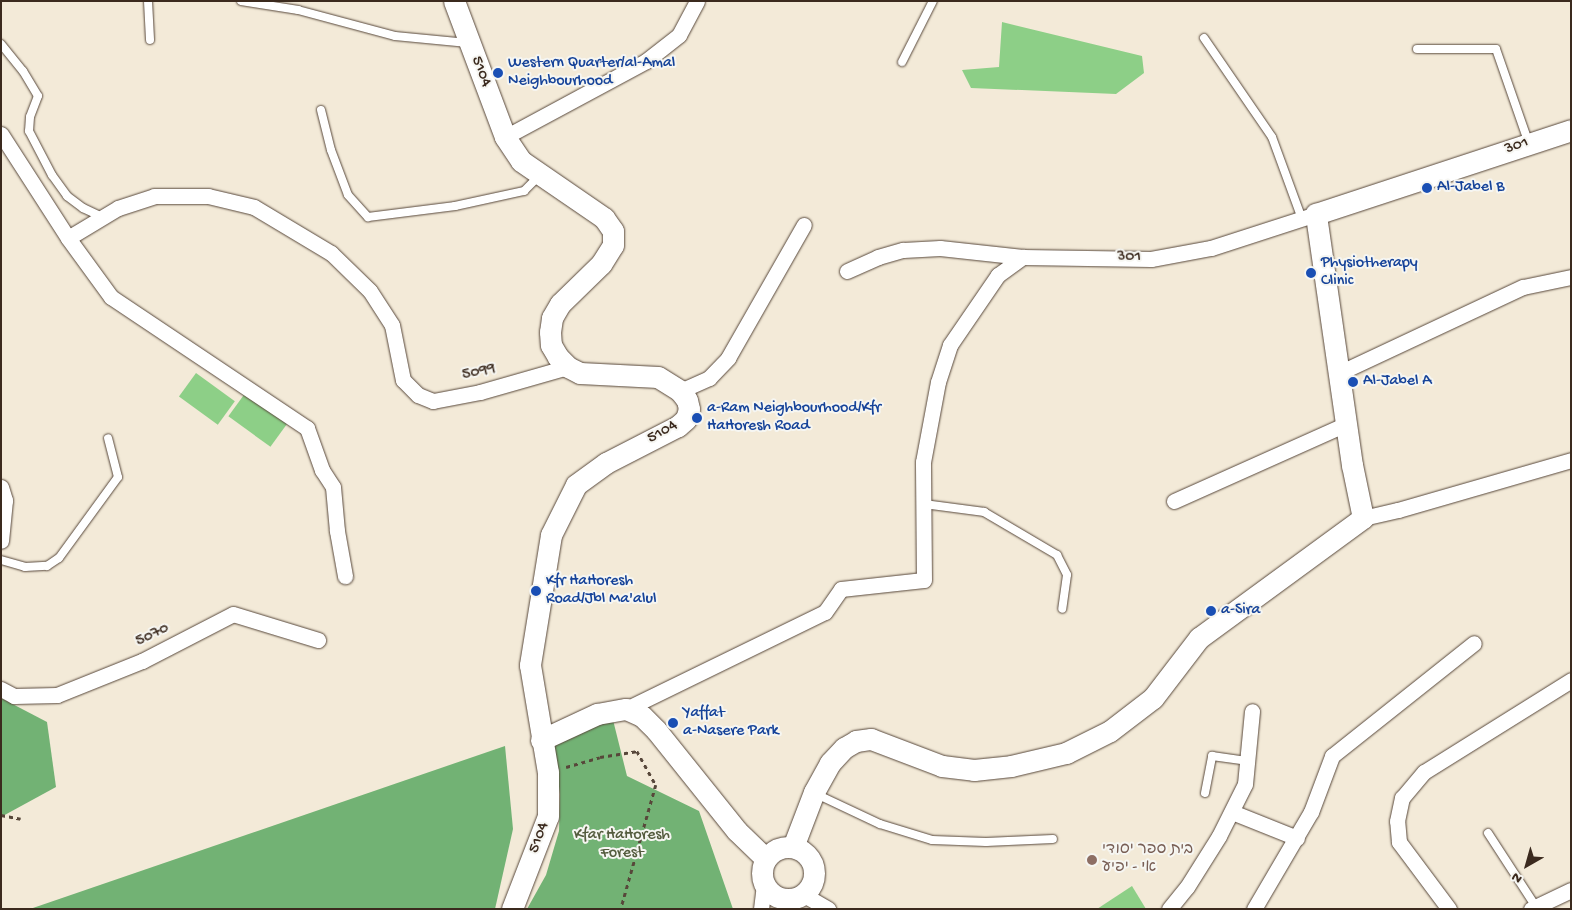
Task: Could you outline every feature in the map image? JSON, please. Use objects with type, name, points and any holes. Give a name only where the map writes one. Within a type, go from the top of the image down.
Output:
[{"type":"street","name":"5104","points":[[454,1],[505,138],[521,161],[604,218],[613,231],[612,245],[601,264],[560,304],[552,318],[551,345],[558,357],[568,368]]},
{"type":"street","points":[[505,138],[646,61],[679,35],[697,1]]},
{"type":"street","name":"301","points":[[847,271],[878,257],[903,250],[940,248],[1023,257],[1150,259],[1211,248],[1571,130]]},
{"type":"street","points":[[1,134],[68,238],[110,297],[307,428],[322,470],[333,487],[336,531],[345,576]]},
{"type":"street","name":"5099","points":[[102,217],[118,208],[154,196],[208,196],[254,207],[331,253],[370,291],[392,325],[404,380],[418,395],[433,401],[480,392],[568,368]]},
{"type":"street","points":[[1309,216],[1339,373],[1363,518]]},
{"type":"street","points":[[68,238],[102,217]]},
{"type":"street","points":[[568,368],[580,373],[658,377],[680,391],[709,378],[728,358],[804,225]]},
{"type":"street","points":[[541,740],[597,714],[626,709],[825,612],[841,588],[924,580],[924,462],[938,382],[950,344],[998,274],[1023,257]]},
{"type":"street","points":[[1339,373],[1522,287],[1571,277]]},
{"type":"street","name":"5104","points":[[512,909],[548,816],[548,772],[541,740],[530,665],[551,535],[576,485],[606,463],[678,426],[686,419],[689,409],[687,400],[680,391]]},
{"type":"street","points":[[1174,501],[1346,424]]},
{"type":"street","points":[[793,847],[814,792],[830,764],[844,748],[856,741],[871,739],[942,766],[974,770],[1011,766],[1066,753],[1110,731],[1153,698],[1198,638],[1363,518],[1398,510],[1571,460]]},
{"type":"street","points":[[1,487],[5,500],[1,541]]},
{"type":"street","name":"5070","points":[[1,689],[14,696],[57,695],[142,662],[233,614],[318,640]]},
{"type":"street","points":[[1254,909],[1312,812],[1332,756],[1474,642]]},
{"type":"street","points":[[1449,909],[1399,842],[1397,821],[1402,798],[1424,772],[1571,680]]},
{"type":"street","points":[[626,709],[642,716],[656,730],[736,831],[766,859]]},
{"type":"street","points":[[1169,909],[1187,887],[1232,812],[1245,784],[1252,711]]},
{"type":"street","points":[[1232,812],[1297,838]]},
{"type":"street","points":[[762,909],[764,884],[761,871],[766,859],[778,849],[793,847],[806,854],[814,867],[813,883],[794,901]]},
{"type":"street","points":[[764,884],[772,895],[828,909]]},
{"type":"street","points":[[1533,908],[1571,890]]},
{"type":"lane","points":[[148,1],[150,40]]},
{"type":"lane","points":[[241,1],[298,10],[396,36],[470,44]]},
{"type":"lane","points":[[902,62],[933,1]]},
{"type":"lane","points":[[1204,38],[1272,137],[1309,216]]},
{"type":"lane","points":[[1,44],[23,71],[38,96],[30,117],[29,131],[52,175],[68,196],[83,208],[102,217]]},
{"type":"lane","points":[[1417,49],[1496,49],[1529,143]]},
{"type":"lane","points":[[321,110],[331,150],[348,195],[368,218],[455,206],[524,191],[540,175]]},
{"type":"lane","points":[[1,560],[25,567],[47,566],[59,558],[118,477],[108,438]]},
{"type":"lane","points":[[924,504],[984,512],[1057,556],[1067,575],[1062,608]]},
{"type":"lane","points":[[1205,793],[1212,756],[1248,761]]},
{"type":"lane","points":[[814,792],[880,824],[932,840],[986,842],[1053,839]]},
{"type":"lane","points":[[1488,833],[1533,908]]},
{"type":"path","points":[[548,772],[600,757],[637,751],[656,786],[621,909]]},
{"type":"path","points":[[1,815],[21,819]]},
{"type":"green space","points":[[1002,22],[1142,56],[1144,73],[1116,94],[971,88],[962,70],[999,67]]},
{"type":"green space","points":[[196,373],[235,401],[218,425],[179,396]]},
{"type":"green space","points":[[246,392],[288,423],[270,447],[228,416]]},
{"type":"green space","points":[[1,698],[47,722],[56,787],[1,817]]},
{"type":"green space","name":"Kfar HaHoresh Forest","points":[[612,716],[627,776],[699,811],[733,909],[527,909],[546,875],[559,831],[560,794],[553,742]]},
{"type":"green space","points":[[505,746],[513,829],[495,909],[30,909]]},
{"type":"green space","points":[[1132,886],[1146,909],[1097,909]]},
{"type":"place","name":"Western Quarter/al-Amal Neighbourhood","points":[[498,73]]},
{"type":"place","name":"Al-Jabel B","points":[[1427,188]]},
{"type":"place","name":"Physiotherapy Clinic","points":[[1311,273]]},
{"type":"place","name":"Al-Jabel A","points":[[1353,382]]},
{"type":"place","name":"a-Ram Neighbourhood/Kfr HaHoresh Road","points":[[697,418]]},
{"type":"place","name":"Kfr HaHoresh Road/Jbl Ma'alul","points":[[536,591]]},
{"type":"place","name":"a-Sira","points":[[1211,611]]},
{"type":"place","name":"Yaffat a-Nasere Park","points":[[673,723]]},
{"type":"place","name":"בית ספר יסודי א' - יפיע","points":[[1092,860]]}]
